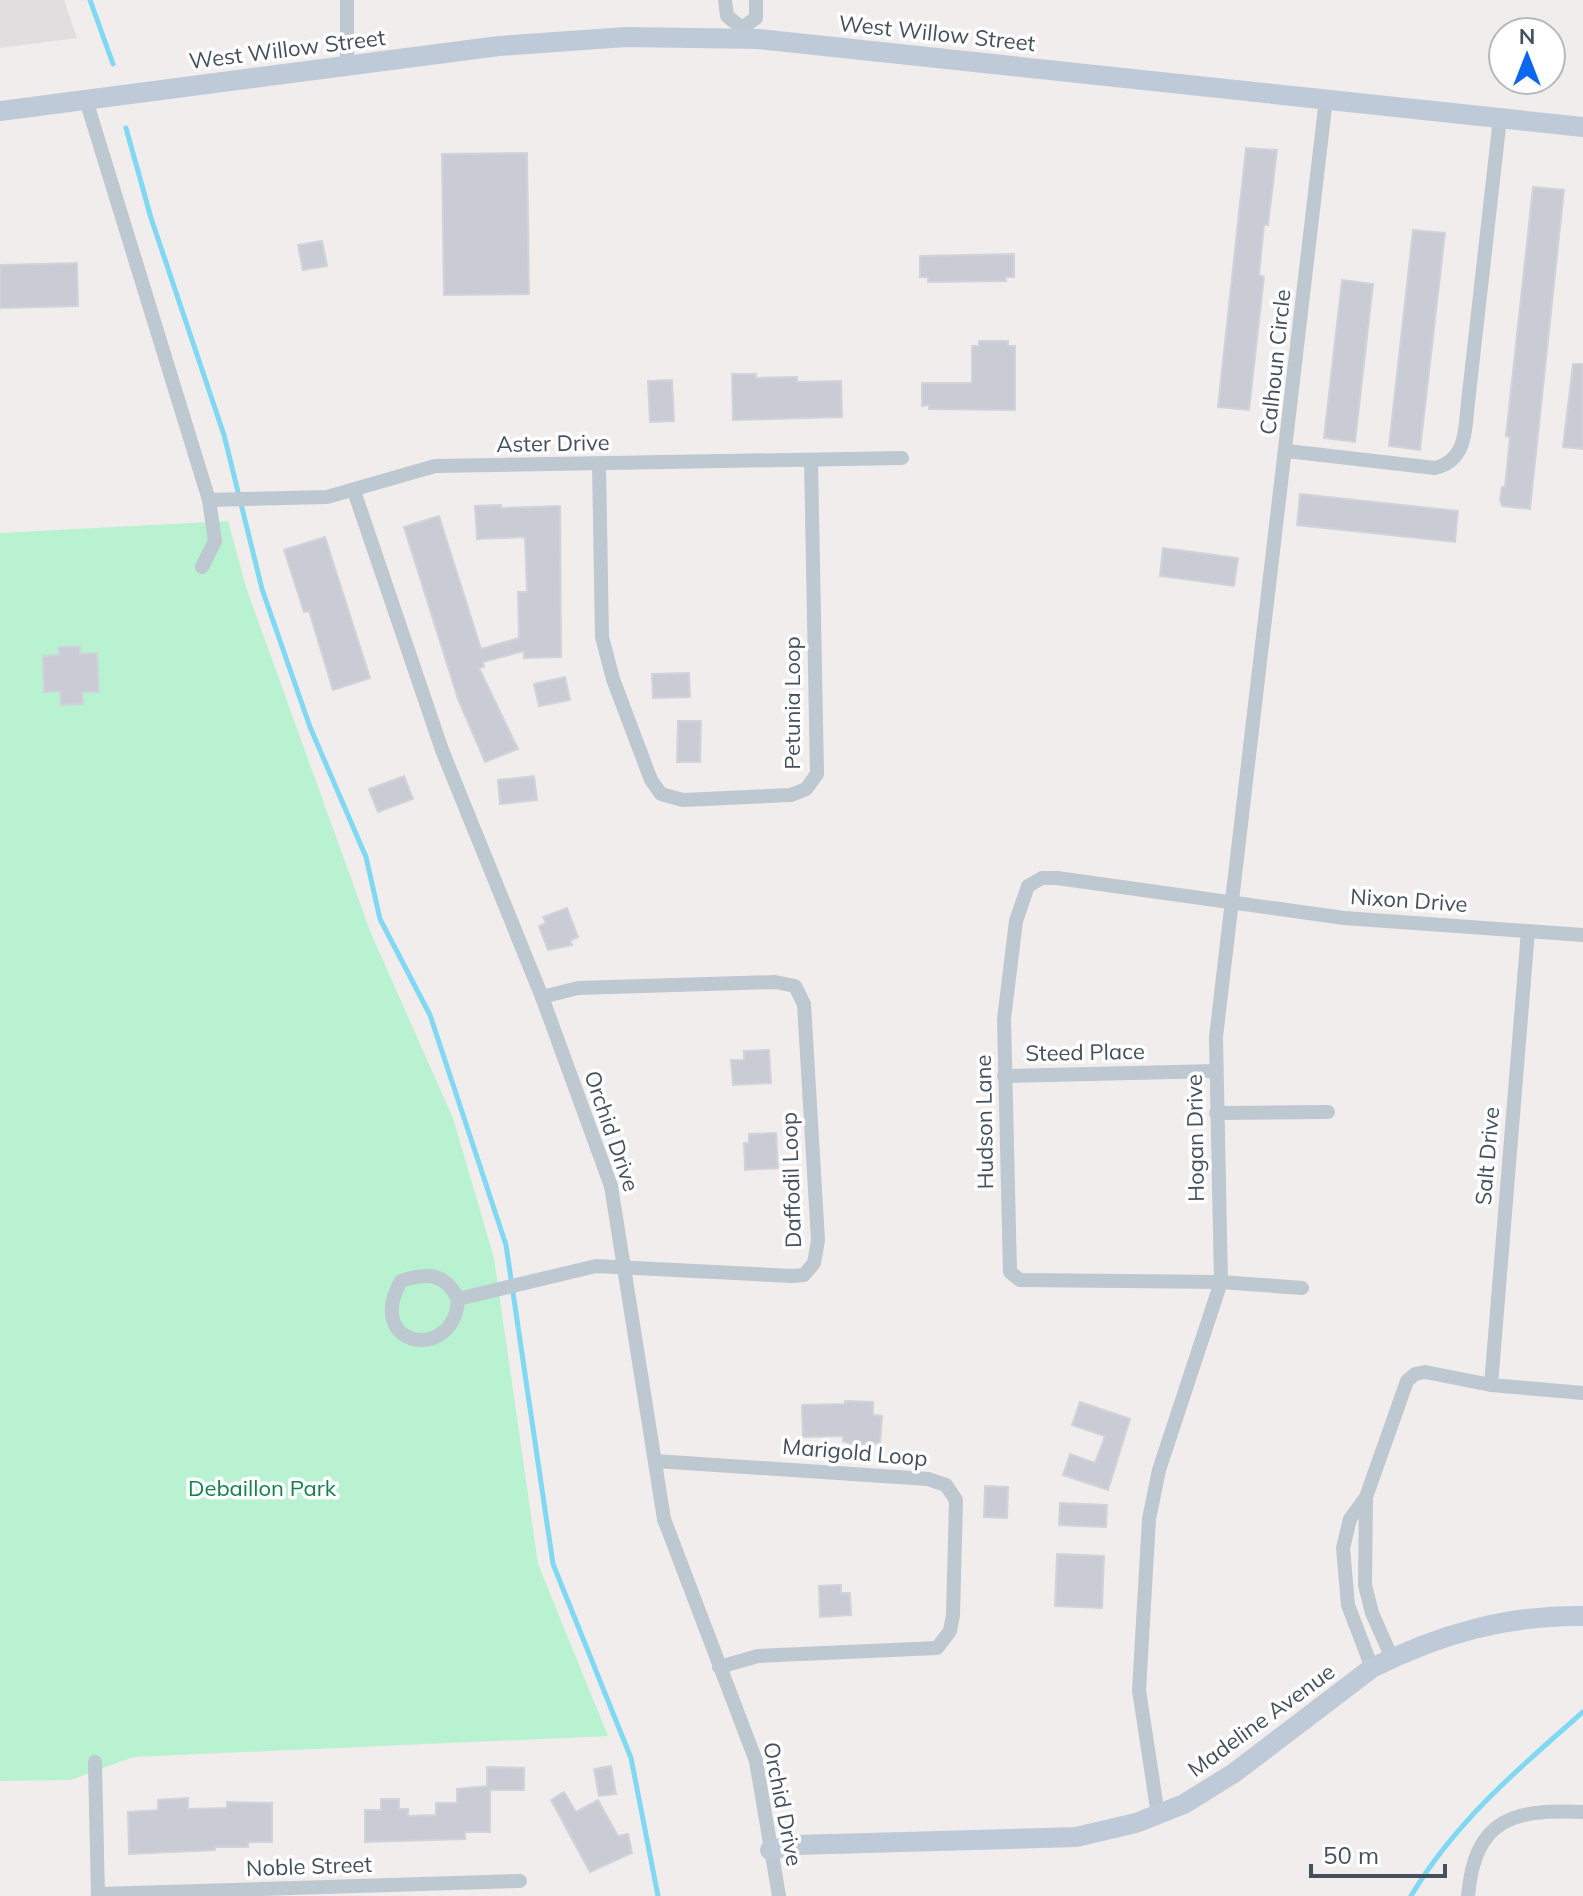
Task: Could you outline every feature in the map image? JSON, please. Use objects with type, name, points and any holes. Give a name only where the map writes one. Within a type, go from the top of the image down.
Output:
[{"type":"main road","name":"West Willow Street","points":[[0,111],[565,40],[742,33],[1583,127]]},
{"type":"main road","name":"Madeline Avenue","points":[[770,1850],[796,1845],[1076,1837],[1158,1815],[1234,1773],[1372,1668],[1392,1658],[1436,1640],[1501,1621],[1583,1616]]},
{"type":"street","points":[[347,0],[347,66]]},
{"type":"street","points":[[725,0],[727,16],[742,33],[756,18],[756,0]]},
{"type":"street","name":"Calhoun Circle","points":[[1326,99],[1287,451],[1435,468],[1456,458],[1462,447],[1500,118]]},
{"type":"street","points":[[86,100],[209,500],[215,541],[202,567]]},
{"type":"street","name":"Hogan Drive","points":[[1158,1815],[1139,1690],[1149,1519],[1164,1455],[1221,1282],[1216,1037],[1287,451]]},
{"type":"street","name":"Aster Drive","points":[[209,500],[327,497],[435,466],[902,458]]},
{"type":"street","name":"Petunia Loop","points":[[599,464],[602,637],[613,679],[651,780],[661,794],[683,800],[791,795],[806,789],[817,774],[811,460]]},
{"type":"street","name":"Orchid Drive","points":[[354,491],[442,750],[542,997],[611,1186],[670,1542],[756,1761],[779,1896]]},
{"type":"street","name":"Hudson Lane","points":[[1232,903],[1057,878],[1042,878],[1028,886],[1014,935],[1004,1019],[1010,1272],[1020,1280],[1221,1282],[1302,1288]]},
{"type":"street","name":"Nixon Drive","points":[[1232,903],[1344,918],[1583,935]]},
{"type":"street","name":"Salt Drive","points":[[1491,1385],[1528,931]]},
{"type":"street","name":"Daffodil Loop","points":[[458,1299],[596,1266],[624,1265],[792,1276],[809,1271],[818,1240],[801,995],[795,986],[775,982],[578,988],[542,997]]},
{"type":"street","name":"Steed Place","points":[[1004,1076],[1216,1071]]},
{"type":"street","points":[[1216,1113],[1328,1112]]},
{"type":"street","points":[[421,1274],[440,1277],[452,1286],[458,1299],[452,1325],[441,1335],[422,1341],[402,1335],[390,1319],[391,1299],[401,1281],[421,1274]]},
{"type":"street","points":[[1392,1658],[1372,1613],[1365,1585],[1366,1497],[1399,1396],[1412,1375],[1425,1372],[1491,1385],[1583,1393]]},
{"type":"street","name":"Marigold Loop","points":[[655,1461],[928,1479],[946,1485],[956,1500],[953,1615],[944,1643],[923,1651],[758,1656],[719,1667]]},
{"type":"street","points":[[1366,1497],[1350,1519],[1343,1548],[1343,1570],[1348,1605],[1372,1668]]},
{"type":"street","points":[[95,1762],[98,1895]]},
{"type":"street","points":[[1468,1896],[1475,1853],[1504,1823],[1538,1810],[1583,1812]]},
{"type":"street","name":"Noble Street","points":[[98,1895],[520,1881]]},
{"type":"shaded area","points":[[0,0],[64,0],[77,38],[0,48]]},
{"type":"green space","name":"Debaillon Park","points":[[228,521],[246,587],[370,931],[453,1118],[494,1258],[538,1564],[608,1736],[133,1757],[71,1780],[0,1781],[0,533]]},
{"type":"building","points":[[1246,148],[1277,150],[1268,225],[1264,225],[1259,275],[1264,277],[1249,410],[1218,407]]},
{"type":"building","points":[[527,153],[529,294],[444,295],[442,154]]},
{"type":"building","points":[[1533,187],[1564,190],[1530,509],[1502,506],[1500,500],[1502,487],[1505,487],[1510,437],[1506,436]]},
{"type":"building","points":[[1413,230],[1445,233],[1420,450],[1389,446]]},
{"type":"building","points":[[322,241],[327,266],[303,270],[298,245]]},
{"type":"building","points":[[1014,254],[1014,277],[1006,277],[1006,281],[928,282],[928,277],[920,277],[920,256]]},
{"type":"building","points":[[77,263],[78,306],[0,308],[0,265]]},
{"type":"building","points":[[1342,280],[1373,284],[1355,442],[1324,438]]},
{"type":"building","points":[[979,341],[1008,341],[1008,346],[1015,346],[1015,410],[929,409],[929,405],[922,406],[922,383],[972,383],[972,346],[979,346]]},
{"type":"building","points":[[1573,364],[1583,364],[1583,449],[1563,447]]},
{"type":"building","points":[[732,374],[756,374],[756,378],[797,377],[797,382],[841,381],[842,417],[733,420]]},
{"type":"building","points":[[672,380],[674,421],[650,422],[648,381]]},
{"type":"building","points":[[1300,494],[1458,511],[1455,542],[1297,525]]},
{"type":"building","points":[[501,505],[501,508],[560,506],[561,657],[524,658],[524,651],[483,662],[484,667],[479,668],[518,749],[485,762],[458,699],[404,527],[439,516],[481,649],[519,638],[518,592],[527,592],[525,537],[477,539],[475,506]]},
{"type":"building","points":[[325,537],[370,678],[333,690],[309,611],[304,612],[284,550]]},
{"type":"building","points":[[1163,548],[1238,558],[1234,586],[1160,576]]},
{"type":"building","points":[[80,646],[80,654],[97,653],[99,692],[82,692],[83,704],[61,705],[60,691],[44,692],[43,656],[59,655],[59,647]]},
{"type":"building","points":[[689,673],[690,697],[653,698],[652,674]]},
{"type":"building","points":[[565,677],[570,700],[539,706],[534,684]]},
{"type":"building","points":[[678,721],[701,721],[700,762],[677,762]]},
{"type":"building","points":[[404,776],[413,799],[378,812],[369,789]]},
{"type":"building","points":[[534,776],[537,800],[500,804],[498,780]]},
{"type":"building","points":[[567,908],[578,937],[570,941],[572,945],[548,950],[539,926],[546,923],[543,917]]},
{"type":"building","points":[[769,1050],[771,1083],[733,1085],[731,1060],[744,1060],[744,1051]]},
{"type":"building","points":[[776,1133],[778,1168],[745,1170],[744,1143],[749,1143],[749,1134]]},
{"type":"building","points":[[845,1401],[873,1402],[873,1415],[882,1416],[880,1444],[852,1444],[843,1441],[843,1436],[803,1437],[802,1405],[845,1404]]},
{"type":"building","points":[[1080,1402],[1130,1419],[1108,1490],[1063,1475],[1070,1454],[1095,1463],[1105,1436],[1072,1425]]},
{"type":"building","points":[[985,1486],[1008,1487],[1007,1518],[984,1517]]},
{"type":"building","points":[[1060,1503],[1107,1505],[1106,1527],[1059,1525]]},
{"type":"building","points":[[1057,1554],[1104,1556],[1102,1608],[1055,1606]]},
{"type":"building","points":[[841,1585],[841,1593],[850,1593],[851,1615],[820,1617],[819,1586]]},
{"type":"building","points":[[611,1766],[616,1794],[599,1796],[594,1769]]},
{"type":"building","points":[[487,1767],[524,1768],[524,1790],[490,1790],[490,1832],[465,1832],[465,1839],[365,1842],[365,1810],[381,1810],[381,1799],[399,1799],[399,1809],[408,1809],[408,1816],[436,1815],[436,1803],[457,1803],[457,1789],[487,1786]]},
{"type":"building","points":[[564,1792],[576,1812],[598,1800],[618,1836],[628,1834],[632,1853],[590,1872],[551,1800]]},
{"type":"building","points":[[188,1798],[188,1809],[227,1808],[227,1802],[272,1803],[272,1842],[248,1842],[248,1847],[215,1847],[215,1850],[129,1854],[128,1812],[158,1810],[158,1800]]},
{"type":"waterway","points":[[90,0],[113,64]]},
{"type":"waterway","points":[[126,128],[151,218],[224,435],[262,589],[310,727],[366,857],[380,919],[430,1015],[506,1245],[553,1564],[631,1758],[658,1896]]},
{"type":"waterway","points":[[1411,1896],[1428,1869],[1468,1820],[1512,1775],[1583,1712]]}]
